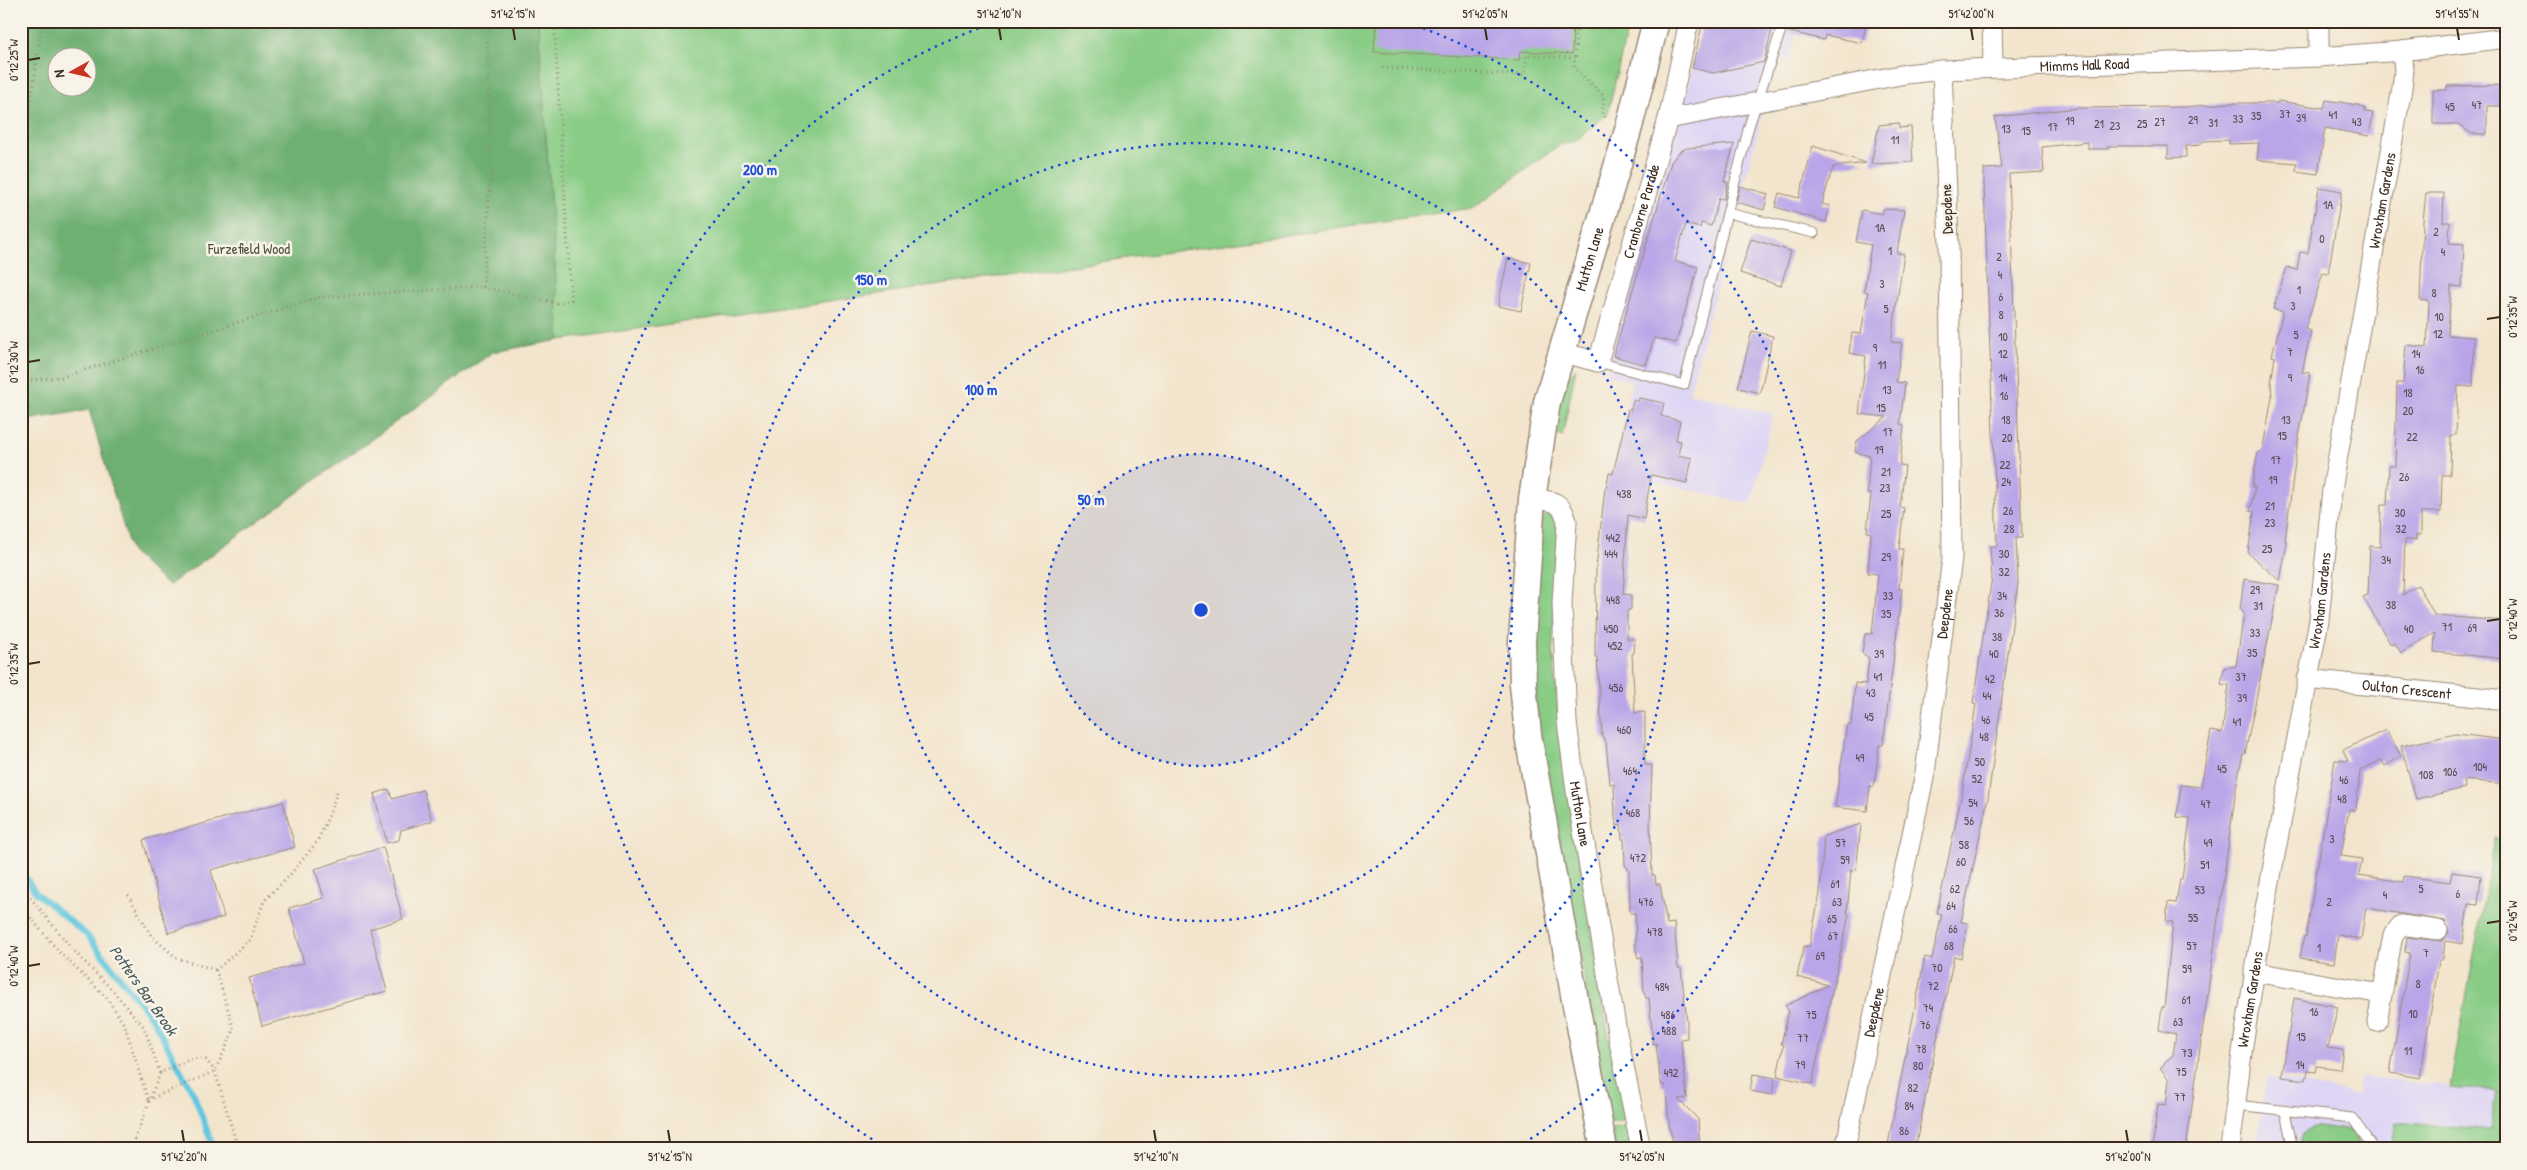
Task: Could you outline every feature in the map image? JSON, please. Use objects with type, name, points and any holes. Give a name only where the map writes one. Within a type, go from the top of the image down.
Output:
[{"type":"main road","name":"Mutton Lane","points":[[1604,1149],[1575,1000],[1528,735],[1523,684],[1522,641],[1532,499],[1547,402],[1628,133],[1656,21]]},
{"type":"street","name":"Cranborne Parade","points":[[1598,362],[1668,119],[1690,21]]},
{"type":"street","points":[[1992,21],[1993,66]]},
{"type":"street","points":[[2319,21],[2319,57]]},
{"type":"street","name":"Mimms Hall Road","points":[[1668,119],[1906,74],[1942,70],[1993,66],[2319,57],[2402,51],[2506,38]]},
{"type":"street","name":"Wroxham Gardens","points":[[2230,1149],[2254,972],[2324,583],[2332,490],[2402,88],[2404,70],[2402,51]]},
{"type":"street","name":"Deepdene","points":[[1845,1149],[1925,773],[1952,558],[1949,244],[1942,70]]},
{"type":"street","points":[[1561,352],[1598,362]]},
{"type":"street","name":"Mutton Lane","points":[[1532,499],[1557,502],[1564,510],[1567,521],[1562,603],[1567,722],[1576,791],[1617,1032],[1642,1149]]},
{"type":"street","name":"Oulton Crescent","points":[[2307,679],[2506,700]]},
{"type":"street","points":[[2378,1022],[2396,929],[2401,925],[2438,930]]},
{"type":"street","points":[[2254,972],[2382,994]]},
{"type":"lane","points":[[1598,362],[1684,385],[1749,126],[1784,21]]},
{"type":"lane","points":[[1727,213],[1814,233]]},
{"type":"lane","points":[[2236,1105],[2352,1118],[2370,1143],[2368,1149]]},
{"type":"lane","points":[[2285,1112],[2293,1149]]},
{"type":"path","points":[[21,179],[42,21]]},
{"type":"path","points":[[483,287],[491,167],[487,21]]},
{"type":"path","points":[[21,381],[62,377],[320,298],[483,287],[558,303],[571,300],[554,21]]},
{"type":"path","points":[[1577,21],[1574,68],[1604,96],[1602,114],[1615,124]]},
{"type":"path","points":[[1382,68],[1524,75],[1527,56],[1575,58]]},
{"type":"path","points":[[216,970],[250,940],[264,902],[289,876],[317,842],[338,789]]},
{"type":"path","points":[[21,886],[73,950],[114,992],[144,1027],[160,1073]]},
{"type":"path","points":[[128,895],[152,937],[177,958],[216,970]]},
{"type":"path","points":[[21,906],[60,953],[108,998],[125,1026],[148,1100]]},
{"type":"path","points":[[148,1100],[215,1071],[234,1030],[216,970]]},
{"type":"path","points":[[135,1149],[133,1144],[148,1100],[160,1073],[194,1058],[206,1060],[215,1071],[238,1149]]},
{"type":"path","points":[[122,1149],[133,1144]]},
{"type":"shaded area","points":[[1703,21],[1800,21],[1789,59],[1776,62],[1689,393],[1773,414],[1751,504],[1614,472],[1632,381],[1606,374],[1689,83]]},
{"type":"shaded area","points":[[2495,838],[2506,839],[2506,1149],[2256,1149],[2266,1077],[2358,1094],[2361,1076],[2450,1087]]},
{"type":"green space","name":"Furzefield Wood","points":[[21,21],[538,21],[560,340],[493,352],[168,586],[131,552],[89,410],[21,421]]},
{"type":"green space","points":[[538,21],[1629,21],[1608,113],[1576,141],[1559,145],[1473,208],[560,340]]},
{"type":"green space","points":[[1576,368],[1562,437],[1556,433],[1554,425],[1567,378]]},
{"type":"green space","points":[[1550,513],[1558,519],[1559,526],[1554,595],[1553,647],[1559,732],[1608,1033],[1626,1120],[1610,1123],[1536,707],[1534,635],[1542,518]]},
{"type":"green space","points":[[2495,838],[2506,839],[2506,1149],[2393,1149],[2396,1122],[2491,1131],[2497,1092],[2450,1087]]},
{"type":"green space","points":[[1627,1126],[1632,1149],[1615,1149],[1611,1129]]},
{"type":"green space","points":[[2319,1126],[2352,1131],[2357,1138],[2360,1149],[2300,1149],[2304,1133],[2310,1128]]},
{"type":"building","points":[[1376,21],[1573,21],[1572,54],[1520,51],[1519,60],[1374,52]]},
{"type":"building","points":[[1703,21],[1774,21],[1764,62],[1713,73],[1692,68]]},
{"type":"building","points":[[1790,21],[1867,21],[1862,43],[1825,35],[1824,40],[1787,31]]},
{"type":"building","points":[[2506,85],[2506,106],[2487,106],[2487,134],[2472,134],[2458,124],[2433,124],[2433,90],[2447,90],[2447,86]]},
{"type":"building","points":[[2326,100],[2358,105],[2365,108],[2365,112],[2373,113],[2369,136],[2325,128],[2318,174],[2296,171],[2297,163],[2257,160],[2259,143],[2229,144],[2229,140],[2203,141],[2200,145],[2186,146],[2186,157],[2168,158],[2168,146],[2108,146],[2108,149],[2088,149],[2088,142],[2042,147],[2044,172],[2009,174],[2022,538],[2016,538],[2018,582],[1988,798],[1961,922],[1968,923],[1961,958],[1954,956],[1915,1149],[1887,1149],[1925,957],[1932,959],[1942,914],[1937,913],[1963,788],[1976,704],[1973,703],[1992,577],[1990,546],[1997,546],[1984,184],[1984,169],[2002,168],[1995,117],[2078,108],[2184,107],[2229,103],[2278,103],[2278,101],[2324,108]]},
{"type":"building","points":[[1899,123],[1899,128],[1911,127],[1913,162],[1871,164],[1879,125]]},
{"type":"building","points":[[1734,144],[1724,181],[1728,182],[1724,199],[1719,198],[1711,226],[1701,223],[1700,228],[1686,224],[1675,261],[1698,267],[1676,343],[1654,338],[1646,365],[1613,356],[1671,162],[1680,151],[1687,148]]},
{"type":"building","points":[[1813,146],[1866,163],[1833,167],[1822,204],[1830,206],[1826,222],[1775,207],[1779,193],[1799,198]]},
{"type":"building","points":[[1740,186],[1768,194],[1764,210],[1736,202]]},
{"type":"building","points":[[2319,187],[2342,191],[2328,274],[2323,273],[2305,329],[2311,331],[2302,372],[2310,373],[2296,454],[2285,541],[2287,542],[2280,581],[2248,553],[2254,512],[2250,511],[2255,487],[2252,487],[2258,452],[2262,451],[2267,426],[2272,397],[2271,383],[2275,357],[2272,356],[2283,312],[2273,309],[2287,267],[2297,270],[2300,252],[2308,253]]},
{"type":"building","points":[[2426,193],[2444,193],[2443,222],[2450,222],[2449,243],[2464,244],[2462,287],[2451,286],[2448,335],[2474,337],[2473,387],[2458,386],[2456,435],[2451,435],[2450,475],[2442,475],[2441,512],[2421,512],[2421,535],[2416,535],[2416,540],[2405,540],[2403,595],[2418,585],[2435,616],[2506,621],[2506,659],[2434,652],[2435,633],[2401,653],[2395,643],[2391,645],[2363,597],[2368,595],[2370,546],[2380,547],[2381,505],[2387,505],[2389,466],[2395,466],[2397,383],[2403,383],[2406,345],[2427,347],[2429,301],[2420,300]]},
{"type":"building","points":[[1883,209],[1904,210],[1897,253],[1904,254],[1891,342],[1902,343],[1896,382],[1905,383],[1900,424],[1904,425],[1900,465],[1905,466],[1900,507],[1904,508],[1899,549],[1903,549],[1899,589],[1902,589],[1883,745],[1879,745],[1874,787],[1870,786],[1867,811],[1835,807],[1847,724],[1851,725],[1855,683],[1866,684],[1869,658],[1862,653],[1865,634],[1872,634],[1878,574],[1868,573],[1871,533],[1867,532],[1871,494],[1867,494],[1870,456],[1855,452],[1857,441],[1887,417],[1859,414],[1866,356],[1849,353],[1852,333],[1861,334],[1868,292],[1864,291],[1871,245],[1856,242],[1862,210],[1882,214]]},
{"type":"building","points":[[1751,239],[1791,251],[1781,286],[1740,273]]},
{"type":"building","points":[[1508,258],[1531,263],[1521,311],[1498,306]]},
{"type":"building","points":[[1752,331],[1773,336],[1760,393],[1738,388]]},
{"type":"building","points":[[1639,398],[1664,403],[1661,416],[1680,421],[1676,440],[1681,441],[1678,455],[1692,458],[1687,483],[1651,475],[1644,519],[1628,515],[1623,594],[1631,595],[1631,609],[1627,611],[1627,639],[1635,639],[1634,653],[1632,654],[1635,713],[1645,712],[1645,765],[1652,765],[1650,822],[1652,875],[1655,875],[1656,884],[1660,884],[1667,924],[1674,923],[1678,968],[1681,968],[1687,1021],[1687,1038],[1681,1039],[1687,1098],[1678,1099],[1698,1119],[1700,1149],[1675,1149],[1670,1130],[1665,1085],[1662,1086],[1660,1078],[1656,1043],[1653,1044],[1649,998],[1646,998],[1644,992],[1642,957],[1638,958],[1636,950],[1635,913],[1630,913],[1629,870],[1625,865],[1624,839],[1622,839],[1621,825],[1617,826],[1615,818],[1614,784],[1610,784],[1606,742],[1602,736],[1597,657],[1595,657],[1596,568],[1605,488],[1609,473],[1613,474],[1628,409],[1631,410],[1633,400],[1638,402]]},
{"type":"building","points":[[2244,579],[2279,585],[2245,754],[2243,754],[2237,782],[2186,1149],[2152,1149],[2158,1104],[2166,1105],[2169,1079],[2160,1068],[2173,1055],[2176,1034],[2159,1030],[2162,1007],[2164,1008],[2173,922],[2166,921],[2168,902],[2176,903],[2180,879],[2182,879],[2190,818],[2177,817],[2181,785],[2201,787],[2211,731],[2222,733],[2229,685],[2221,684],[2224,668],[2236,666],[2244,613],[2240,609]]},
{"type":"building","points":[[2386,730],[2401,756],[2385,766],[2381,760],[2360,771],[2356,810],[2349,809],[2341,856],[2362,859],[2359,875],[2403,882],[2404,876],[2450,882],[2452,872],[2481,876],[2478,905],[2468,904],[2463,944],[2445,941],[2443,959],[2439,961],[2420,1078],[2390,1073],[2410,953],[2405,952],[2407,937],[2442,941],[2449,932],[2445,921],[2366,908],[2361,939],[2338,935],[2334,963],[2300,958],[2304,936],[2306,937],[2335,760],[2348,761],[2343,750]]},
{"type":"building","points":[[2456,734],[2506,740],[2506,784],[2464,780],[2465,788],[2416,799],[2401,746]]},
{"type":"building","points":[[389,789],[392,799],[423,790],[432,821],[401,830],[399,840],[387,843],[374,794]]},
{"type":"building","points":[[283,802],[295,847],[211,870],[224,917],[168,933],[143,840]]},
{"type":"building","points":[[1861,824],[1856,871],[1851,870],[1847,913],[1849,914],[1812,1084],[1777,1076],[1784,1044],[1781,1044],[1789,1011],[1785,1006],[1828,985],[1797,977],[1804,946],[1809,947],[1820,893],[1824,836]]},
{"type":"building","points":[[383,847],[403,919],[370,929],[387,991],[262,1026],[249,978],[304,963],[289,908],[324,898],[315,869]]},
{"type":"building","points":[[2294,998],[2338,1007],[2328,1048],[2343,1050],[2340,1069],[2317,1066],[2316,1072],[2308,1071],[2306,1080],[2282,1077]]},
{"type":"building","points":[[1753,1074],[1775,1078],[1772,1095],[1750,1091]]},
{"type":"waterway","name":"Potters Bar Brook","points":[[21,870],[36,893],[87,935],[154,1021],[194,1095],[214,1149]]}]
